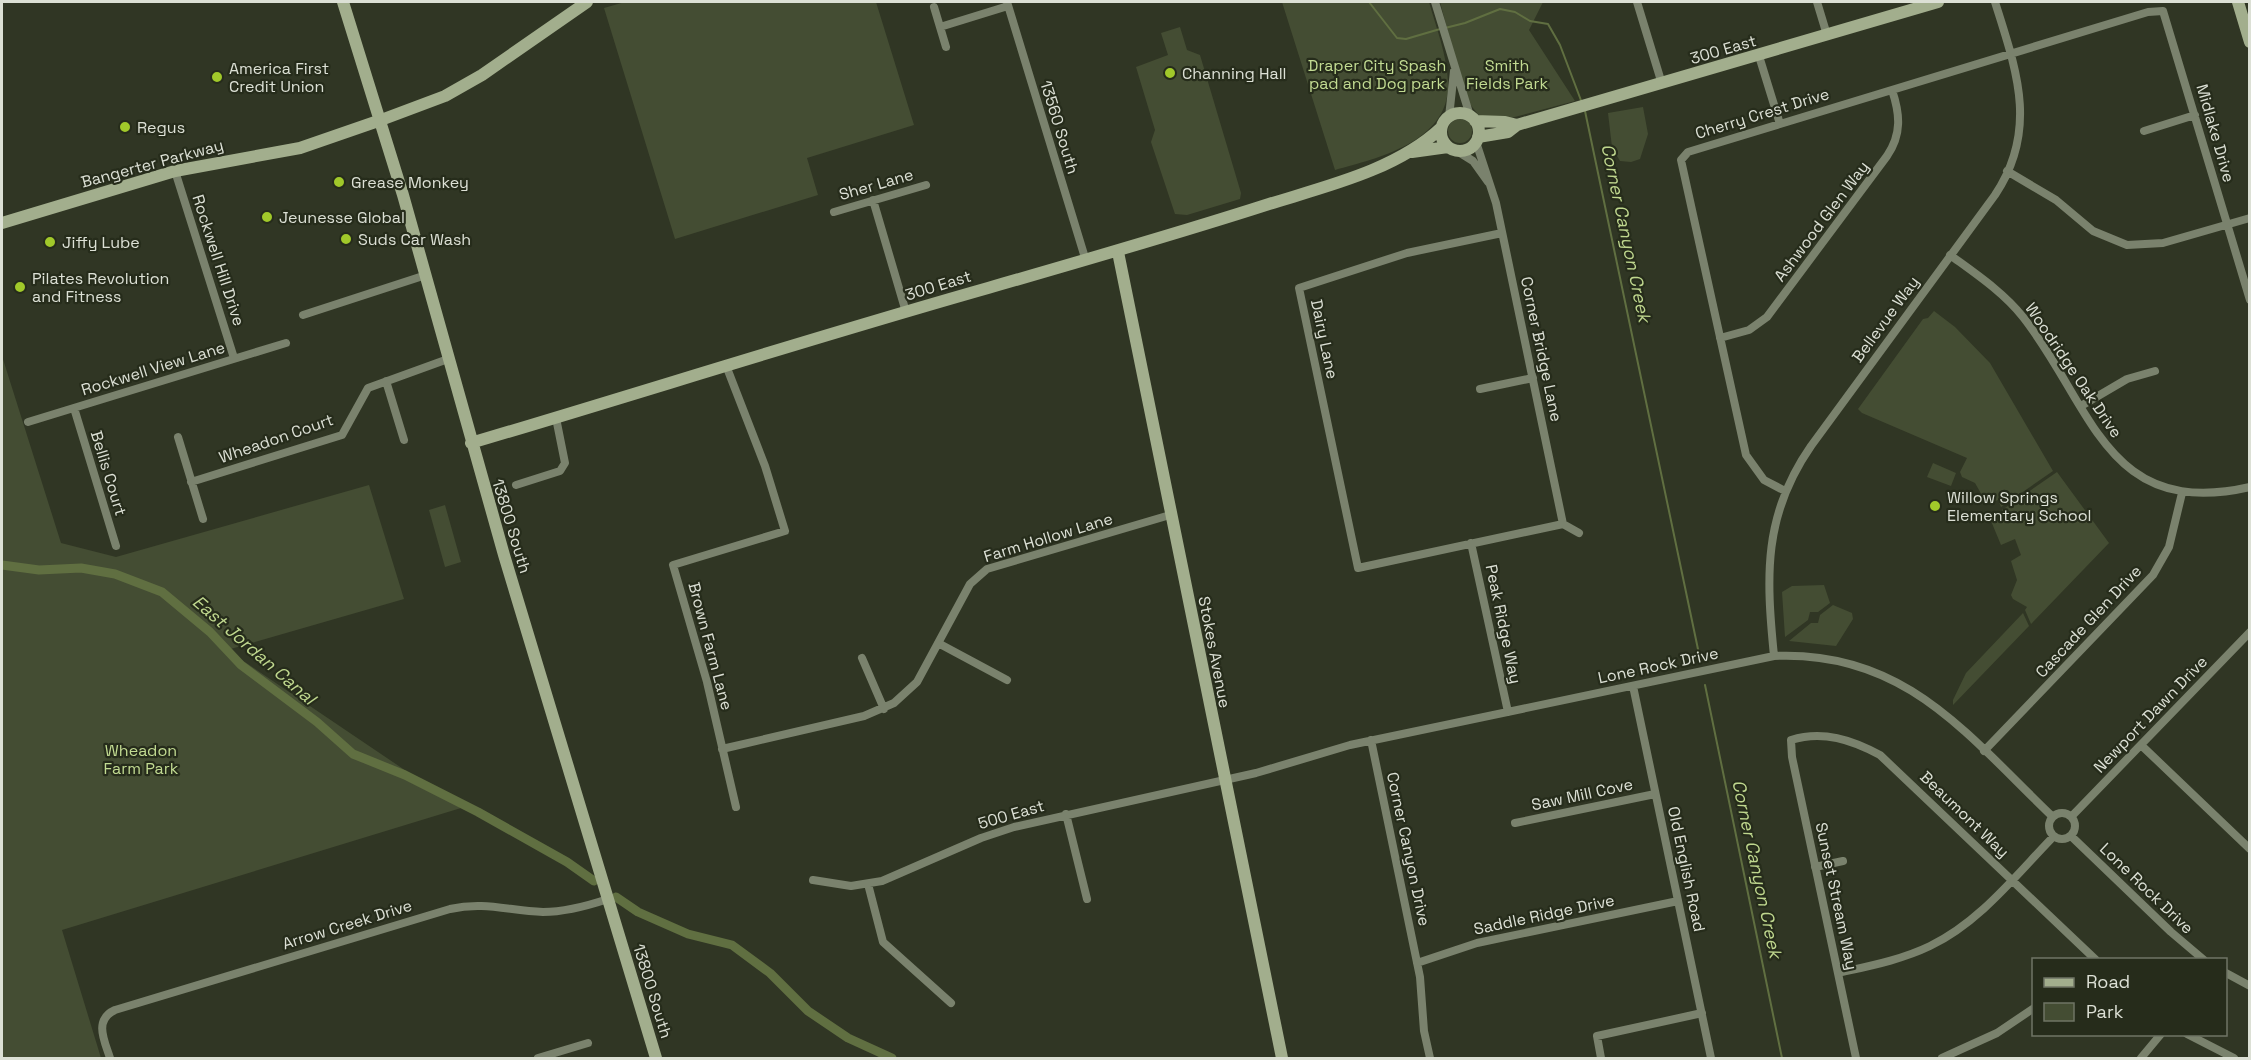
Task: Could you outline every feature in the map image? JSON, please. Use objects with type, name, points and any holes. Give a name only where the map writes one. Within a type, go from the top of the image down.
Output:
[{"type":"main road","name":"13800 South","points":[[344,2],[426,275],[471,443],[657,1059]]},
{"type":"main road","name":"Bangerter Parkway","points":[[2,223],[174,171],[300,148],[445,96],[482,75],[587,2]]},
{"type":"main road","name":"300 East","points":[[1477,140],[1508,132],[1517,125],[1593,105],[1938,2]]},
{"type":"main road","points":[[2238,2],[2250,42]]},
{"type":"main road","points":[[1459,113],[1472,118],[1477,140],[1468,149],[1452,149],[1442,138],[1441,128],[1449,117],[1459,113]]},
{"type":"main road","name":"300 East","points":[[1472,118],[1517,125]]},
{"type":"main road","name":"300 East","points":[[471,443],[727,368],[906,312],[1118,252],[1358,175],[1412,152],[1441,128]]},
{"type":"main road","name":"300 East","points":[[1412,152],[1452,149]]},
{"type":"main road","name":"Stokes Avenue","points":[[1118,252],[1282,1059]]},
{"type":"street","points":[[1435,2],[1454,71],[1472,118]]},
{"type":"street","points":[[1637,2],[1662,84]]},
{"type":"street","points":[[1817,2],[1827,35]]},
{"type":"street","name":"Bellevue Way","points":[[1773,656],[1769,559],[1774,524],[1785,491],[1810,446],[1995,195],[2007,171],[2018,137],[2021,114],[2020,91],[1995,2]]},
{"type":"street","points":[[940,27],[1008,4]]},
{"type":"street","name":"13560 South","points":[[1008,4],[1086,261]]},
{"type":"street","points":[[934,7],[946,47]]},
{"type":"street","name":"Cherry Crest Drive","points":[[1785,491],[1764,480],[1746,455],[1681,160],[1688,152],[1780,123],[2148,12],[2163,11]]},
{"type":"street","name":"Midlake Drive","points":[[2163,11],[2250,300]]},
{"type":"street","points":[[1760,56],[1780,123]]},
{"type":"street","points":[[1449,117],[1454,71]]},
{"type":"street","name":"Ashwood Glen Way","points":[[1720,338],[1749,330],[1767,317],[1887,156],[1894,144],[1899,123],[1892,90]]},
{"type":"street","points":[[2144,130],[2196,115]]},
{"type":"street","name":"Corner Bridge Lane","points":[[1477,140],[1489,175],[1488,182]]},
{"type":"street","name":"Corner Bridge Lane","points":[[1452,149],[1473,161],[1488,182],[1502,233],[1563,524]]},
{"type":"street","name":"Rockwell Hill Drive","points":[[174,171],[234,358]]},
{"type":"street","points":[[2007,171],[2049,195],[2098,234],[2127,245],[2151,245],[2250,218]]},
{"type":"street","name":"Sher Lane","points":[[834,212],[926,185]]},
{"type":"street","points":[[873,200],[906,312]]},
{"type":"street","name":"Dairy Lane","points":[[1471,543],[1359,568],[1299,288],[1407,253],[1502,233]]},
{"type":"street","name":"Woodridge Oak Drive","points":[[1950,255],[2014,306],[2102,441],[2121,462],[2145,479],[2182,493],[2210,494],[2250,487]]},
{"type":"street","points":[[303,315],[426,275]]},
{"type":"street","name":"Rockwell View Lane","points":[[28,422],[286,342]]},
{"type":"street","name":"Wheadon Court","points":[[191,482],[342,435],[368,388],[448,359]]},
{"type":"street","name":"Brown Farm Lane","points":[[727,368],[765,466],[785,531],[673,565],[697,647],[736,807]]},
{"type":"street","points":[[2081,406],[2127,379],[2155,371]]},
{"type":"street","points":[[1480,389],[1533,378]]},
{"type":"street","points":[[386,381],[404,440]]},
{"type":"street","name":"Bellis Court","points":[[74,408],[116,546]]},
{"type":"street","points":[[516,485],[560,471],[566,463],[556,418]]},
{"type":"street","points":[[178,437],[202,519]]},
{"type":"street","name":"Cascade Glen Drive","points":[[1984,751],[2153,575],[2169,547],[2182,493]]},
{"type":"street","name":"Farm Hollow Lane","points":[[722,749],[884,709],[911,690],[939,644],[970,584],[987,569],[1170,515]]},
{"type":"street","points":[[1471,543],[1563,524],[1579,533]]},
{"type":"street","name":"Peak Ridge Way","points":[[1471,543],[1508,712]]},
{"type":"street","name":"Newport Dawn Drive","points":[[2071,817],[2250,632]]},
{"type":"street","points":[[939,644],[1007,680]]},
{"type":"street","name":"Lone Rock Drive","points":[[1224,779],[1371,740],[1773,656],[1829,659],[1885,675],[1923,696],[2053,817]]},
{"type":"street","points":[[862,658],[884,709]]},
{"type":"street","name":"Old English Road","points":[[1633,686],[1711,1059]]},
{"type":"street","name":"Beaumont Way","points":[[1791,740],[1808,736],[1840,738],[1880,755],[2012,879],[2091,958]]},
{"type":"street","name":"Corner Canyon Drive","points":[[1371,740],[1417,963],[1430,1059]]},
{"type":"street","name":"Sunset Stream Way","points":[[1791,740],[1792,757],[1856,1059]]},
{"type":"street","points":[[2141,745],[2250,849]]},
{"type":"street","name":"500 East","points":[[813,880],[842,886],[868,885],[889,879],[981,838],[1066,814],[1224,779]]},
{"type":"street","name":"Saw Mill Cove","points":[[1515,823],[1656,794]]},
{"type":"street","points":[[2062,813],[2071,817],[2076,826],[2071,836],[2062,840],[2054,836],[2049,826],[2053,817],[2062,813]]},
{"type":"street","points":[[1066,814],[1087,899]]},
{"type":"street","points":[[1838,973],[1889,961],[1933,945],[1970,920],[2054,836]]},
{"type":"street","name":"Lone Rock Drive","points":[[2071,836],[2171,932],[2202,958]]},
{"type":"street","points":[[1815,867],[1843,861]]},
{"type":"street","points":[[868,885],[883,942],[951,1003]]},
{"type":"street","name":"Arrow Creek Drive","points":[[110,1059],[101,1029],[103,1021],[115,1010],[450,909],[486,904],[556,912],[608,899]]},
{"type":"street","name":"Saddle Ridge Drive","points":[[1417,963],[1477,943],[1678,901]]},
{"type":"street","points":[[2227,974],[2250,986]]},
{"type":"street","points":[[1942,1059],[1997,1033],[2032,1009]]},
{"type":"street","points":[[1601,1059],[1597,1036],[1702,1013]]},
{"type":"street","points":[[2141,1059],[2160,1036]]},
{"type":"street","points":[[2189,1036],[2234,1059]]},
{"type":"street","points":[[538,1059],[588,1043]]},
{"type":"green space","points":[[625,2],[876,2],[914,125],[807,158],[818,195],[675,239],[604,8]]},
{"type":"green space","name":"Draper City Spash pad and Dog park","points":[[1282,2],[1429,2],[1443,51],[1448,82],[1446,102],[1438,119],[1425,133],[1409,144],[1372,159],[1335,170]]},
{"type":"green space","name":"Smith Fields Park","points":[[1440,2],[1543,2],[1529,30],[1575,101],[1511,118],[1480,117],[1466,99]]},
{"type":"green space","name":"Channing Hall","points":[[1180,27],[1187,50],[1200,55],[1241,193],[1240,199],[1187,215],[1175,214],[1151,142],[1155,130],[1136,67],[1168,55],[1161,33]]},
{"type":"green space","points":[[1643,107],[1648,134],[1640,159],[1631,162],[1620,161],[1612,147],[1608,113]]},
{"type":"green space","points":[[1460,119],[1468,123],[1472,131],[1468,139],[1460,143],[1452,139],[1448,131],[1452,123]]},
{"type":"green space","points":[[1934,311],[1955,327],[1990,363],[2053,471],[2001,507],[1998,500],[1987,504],[1975,483],[1962,477],[1960,472],[1967,458],[1862,413],[1858,409],[1923,319],[1928,318]]},
{"type":"green space","name":"Wheadon Farm Park","points":[[2,356],[61,543],[116,557],[369,485],[404,599],[227,650],[461,808],[62,930],[101,1058],[2,1058]]},
{"type":"green space","points":[[1933,463],[1956,473],[1951,486],[1927,477]]},
{"type":"green space","points":[[2057,472],[2109,543],[2031,624],[2025,610],[2027,607],[2013,599],[2011,595],[2017,580],[2011,561],[2021,555],[2015,539],[2001,545],[1991,521],[2004,516],[2002,510]]},
{"type":"green space","points":[[445,505],[461,562],[445,567],[429,510]]},
{"type":"green space","points":[[1824,585],[1830,603],[1818,612],[1810,612],[1808,620],[1785,637],[1782,592],[1792,586]]},
{"type":"green space","points":[[1833,605],[1852,613],[1853,619],[1836,646],[1789,641],[1811,623],[1818,623],[1820,615]]},
{"type":"green space","points":[[2023,613],[2029,626],[1953,705],[1953,700],[1966,673]]},
{"type":"waterway","name":"Corner Canyon Creek","points":[[1369,2],[1397,38],[1406,39],[1440,29]]},
{"type":"waterway","name":"Corner Canyon Creek","points":[[1445,28],[1465,23],[1500,9],[1515,12],[1530,21],[1548,24],[1560,45],[1582,103]]},
{"type":"waterway","name":"Corner Canyon Creek","points":[[1585,111],[1699,654]]},
{"type":"waterway","name":"East Jordan Canal","points":[[2,565],[39,570],[81,568],[115,574],[162,592],[210,632],[241,665],[317,722],[353,754],[405,775],[478,812],[567,862],[594,881]]},
{"type":"waterway","name":"Corner Canyon Creek","points":[[1705,685],[1782,1058]]},
{"type":"waterway","name":"East Jordan Canal","points":[[616,897],[638,912],[688,934],[732,945],[770,973],[808,1011],[848,1038],[892,1058]]},
{"type":"place","name":"Channing Hall","points":[[1170,73]]},
{"type":"place","name":"America First Credit Union","points":[[217,77]]},
{"type":"place","name":"Regus","points":[[125,127]]},
{"type":"place","name":"Grease Monkey","points":[[339,182]]},
{"type":"place","name":"Jeunesse Global","points":[[267,217]]},
{"type":"place","name":"Suds Car Wash","points":[[346,239]]},
{"type":"place","name":"Jiffy Lube","points":[[50,242]]},
{"type":"place","name":"Pilates Revolution and Fitness","points":[[20,287]]},
{"type":"place","name":"Willow Springs Elementary School","points":[[1935,506]]}]
